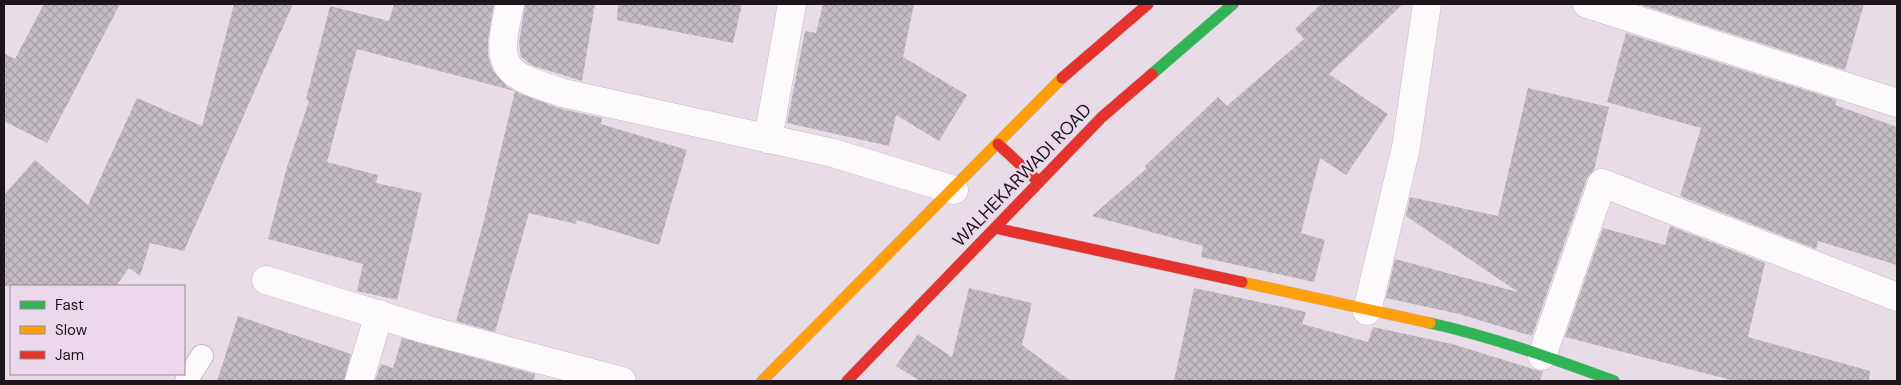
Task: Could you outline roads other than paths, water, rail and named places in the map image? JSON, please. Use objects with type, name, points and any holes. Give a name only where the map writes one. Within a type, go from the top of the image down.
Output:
[{"type":"street","points":[[510,4],[502,50],[508,70],[527,82],[563,93],[833,153],[954,190]]},
{"type":"street","points":[[768,139],[792,4]]},
{"type":"street","points":[[762,381],[954,190],[1064,76],[1148,4]]},
{"type":"street","name":"WALHEKARWADI ROAD","points":[[847,381],[1102,117],[1233,4]]},
{"type":"street","points":[[1367,311],[1406,147],[1427,4]]},
{"type":"street","points":[[1587,4],[1897,103]]},
{"type":"street","points":[[998,144],[1039,182]]},
{"type":"street","points":[[1542,356],[1602,183],[1897,297]]},
{"type":"street","points":[[995,228],[1456,329],[1614,381]]},
{"type":"street","points":[[266,280],[428,330],[622,381]]},
{"type":"street","points":[[359,381],[379,314]]},
{"type":"lane","points":[[186,381],[202,356]]}]
